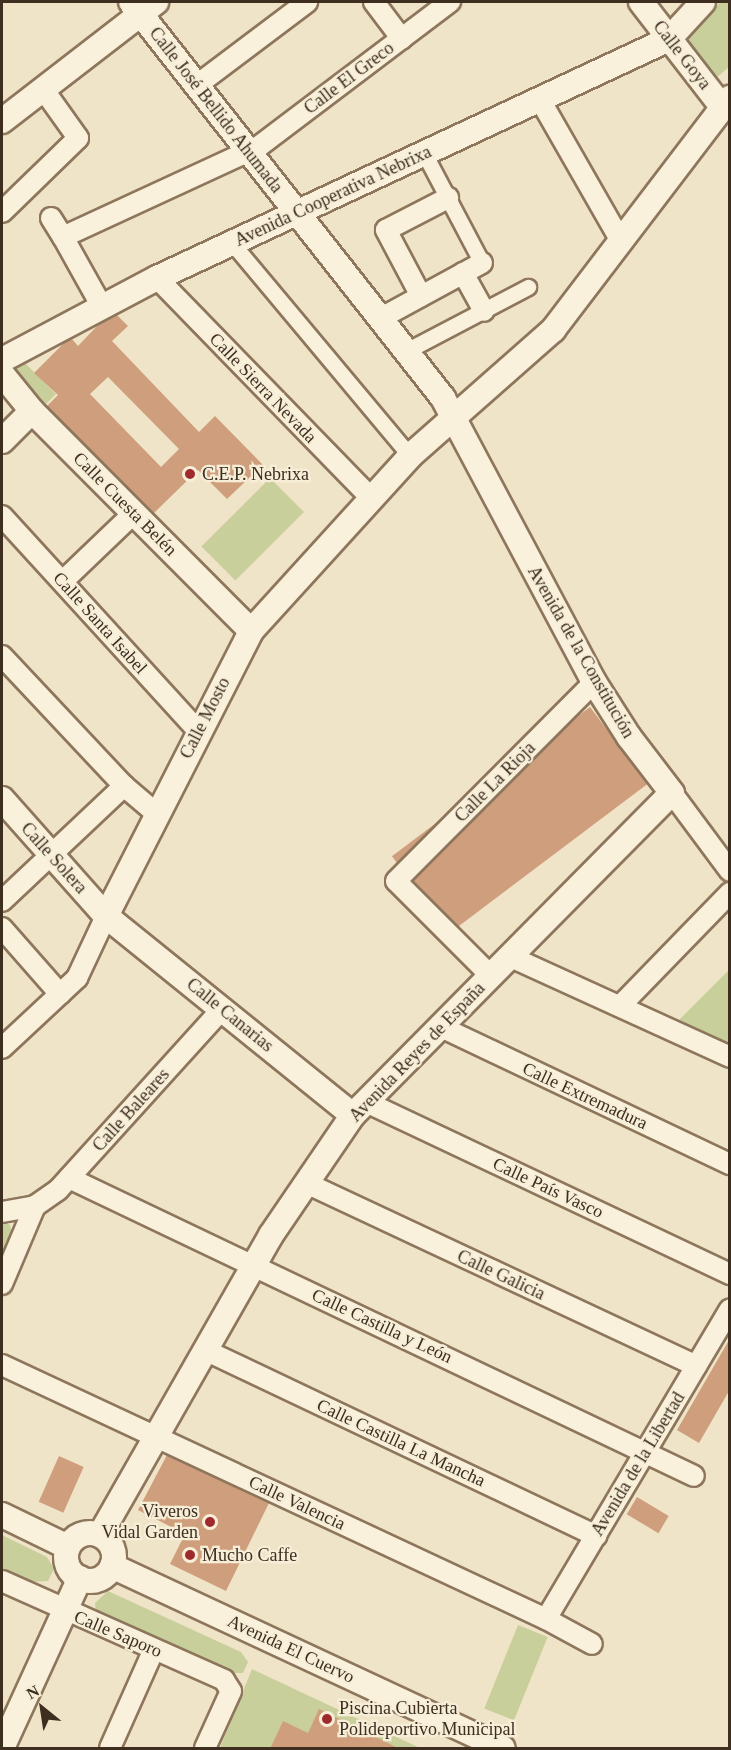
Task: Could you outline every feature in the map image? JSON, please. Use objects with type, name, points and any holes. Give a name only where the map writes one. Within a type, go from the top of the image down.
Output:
[{"type":"street","points":[[197,85],[307,2]]},
{"type":"street","points":[[374,2],[402,39]]},
{"type":"street","name":"Calle El Greco","points":[[63,237],[258,147],[450,2]]},
{"type":"street","name":"Calle Goya","points":[[641,2],[669,39],[726,103]]},
{"type":"street","points":[[669,39],[703,2]]},
{"type":"street","points":[[2,121],[143,6]]},
{"type":"street","name":"Calle José Bellido Ahumada","points":[[143,6],[246,151],[381,318],[454,419]]},
{"type":"street","name":"Avenida Cooperativa Nebrixa","points":[[2,360],[101,305],[157,278],[669,39]]},
{"type":"street","points":[[2,212],[78,138],[43,89]]},
{"type":"street","points":[[539,98],[621,241]]},
{"type":"street","name":"Calle Mosto","points":[[2,1048],[77,978],[198,731],[251,631],[410,456],[553,330],[726,103]]},
{"type":"street","points":[[381,318],[482,263],[424,153]]},
{"type":"street","points":[[421,296],[386,230],[448,198]]},
{"type":"street","points":[[51,218],[101,305]]},
{"type":"street","points":[[232,243],[410,456]]},
{"type":"street","points":[[464,273],[484,311]]},
{"type":"street","name":"Calle Sierra Nevada","points":[[157,278],[371,498]]},
{"type":"street","points":[[406,351],[528,288]]},
{"type":"street","name":"Calle Cuesta Belén","points":[[2,374],[32,411],[251,631]]},
{"type":"street","points":[[2,441],[32,411]]},
{"type":"street","name":"Avenida de la Constitución","points":[[454,419],[468,452],[594,682],[629,737],[729,871]]},
{"type":"street","points":[[63,581],[134,513]]},
{"type":"street","name":"Calle Santa Isabel","points":[[2,516],[198,731]]},
{"type":"street","points":[[2,656],[124,786],[157,814]]},
{"type":"street","name":"Calle La Rioja","points":[[491,976],[396,881],[594,682]]},
{"type":"street","points":[[2,901],[124,786]]},
{"type":"street","name":"Avenida Reyes de España","points":[[100,1535],[254,1267],[306,1183],[359,1108],[512,957],[672,793]]},
{"type":"street","name":"Calle Solera","points":[[2,799],[106,916]]},
{"type":"street","points":[[620,1006],[729,893]]},
{"type":"street","name":"Calle Canarias","points":[[106,916],[222,1009],[359,1108]]},
{"type":"street","points":[[2,928],[60,994]]},
{"type":"street","points":[[512,957],[729,1057]]},
{"type":"street","name":"Calle Baleares","points":[[34,1206],[69,1178],[222,1009]]},
{"type":"street","name":"Calle Extremadura","points":[[441,1027],[729,1164]]},
{"type":"street","name":"Calle País Vasco","points":[[359,1108],[729,1274]]},
{"type":"street","name":"Calle Castilla y León","points":[[69,1178],[646,1450],[694,1476]]},
{"type":"street","name":"Calle Galicia","points":[[306,1183],[696,1366]]},
{"type":"street","points":[[2,1212],[34,1206]]},
{"type":"street","points":[[2,1284],[34,1206]]},
{"type":"street","name":"Avenida de la Libertad","points":[[546,1619],[729,1309]]},
{"type":"street","name":"Calle Castilla La Mancha","points":[[207,1350],[596,1536]]},
{"type":"street","name":"Calle Valencia","points":[[2,1365],[546,1619],[592,1644]]},
{"type":"street","points":[[2,1515],[68,1547]]},
{"type":"street","points":[[100,1535],[111,1545],[112,1566],[102,1577],[80,1578],[69,1569],[68,1547],[78,1536],[100,1535]]},
{"type":"street","name":"Avenida El Cuervo","points":[[112,1566],[503,1749]]},
{"type":"street","points":[[2,1749],[80,1578]]},
{"type":"street","name":"Calle Saporo","points":[[2,1581],[64,1611],[224,1680],[231,1691],[205,1749]]},
{"type":"street","points":[[110,1749],[154,1649]]},
{"type":"green space","points":[[720,2],[729,2],[729,67],[716,78],[686,40]]},
{"type":"green space","points":[[25,363],[56,394],[44,406],[13,370]]},
{"type":"green space","points":[[270,478],[304,512],[235,581],[201,547]]},
{"type":"green space","points":[[729,970],[729,1045],[679,1020]]},
{"type":"green space","points":[[3,1221],[10,1225],[12,1235],[2,1259]]},
{"type":"green space","points":[[2,1535],[47,1557],[54,1569],[48,1581],[31,1582],[2,1569]]},
{"type":"green space","points":[[108,1591],[241,1652],[248,1662],[243,1673],[226,1673],[96,1614],[95,1603]]},
{"type":"green space","points":[[518,1625],[548,1637],[514,1720],[484,1708]]},
{"type":"green space","points":[[252,1669],[420,1748],[220,1748]]},
{"type":"building","points":[[117,315],[128,326],[112,341],[199,432],[215,416],[263,465],[227,499],[198,470],[154,513],[47,406],[58,395],[34,373],[64,343],[72,339],[78,346],[98,325]],"holes":[[[108,377],[179,449],[161,467],[90,394]]]},
{"type":"building","points":[[590,707],[648,784],[450,933],[392,856]]},
{"type":"building","points":[[729,1340],[729,1391],[699,1443],[677,1430]]},
{"type":"building","name":"Viveros Vidal Garden","points":[[167,1455],[269,1503],[226,1591],[170,1564],[185,1534],[138,1510]]},
{"type":"building","points":[[59,1456],[84,1467],[63,1513],[39,1502]]},
{"type":"building","points":[[637,1497],[669,1516],[658,1533],[627,1514]]},
{"type":"building","points":[[319,1709],[400,1749],[270,1749],[283,1721],[308,1733]]},
{"type":"place","name":"C.E.P. Nebrixa","points":[[190,474]]},
{"type":"place","name":"Viveros Vidal Garden","points":[[210,1522]]},
{"type":"place","name":"Mucho Caffe","points":[[190,1555]]},
{"type":"place","name":"Piscina Cubierta Polideportivo Municipal","points":[[327,1719]]}]
